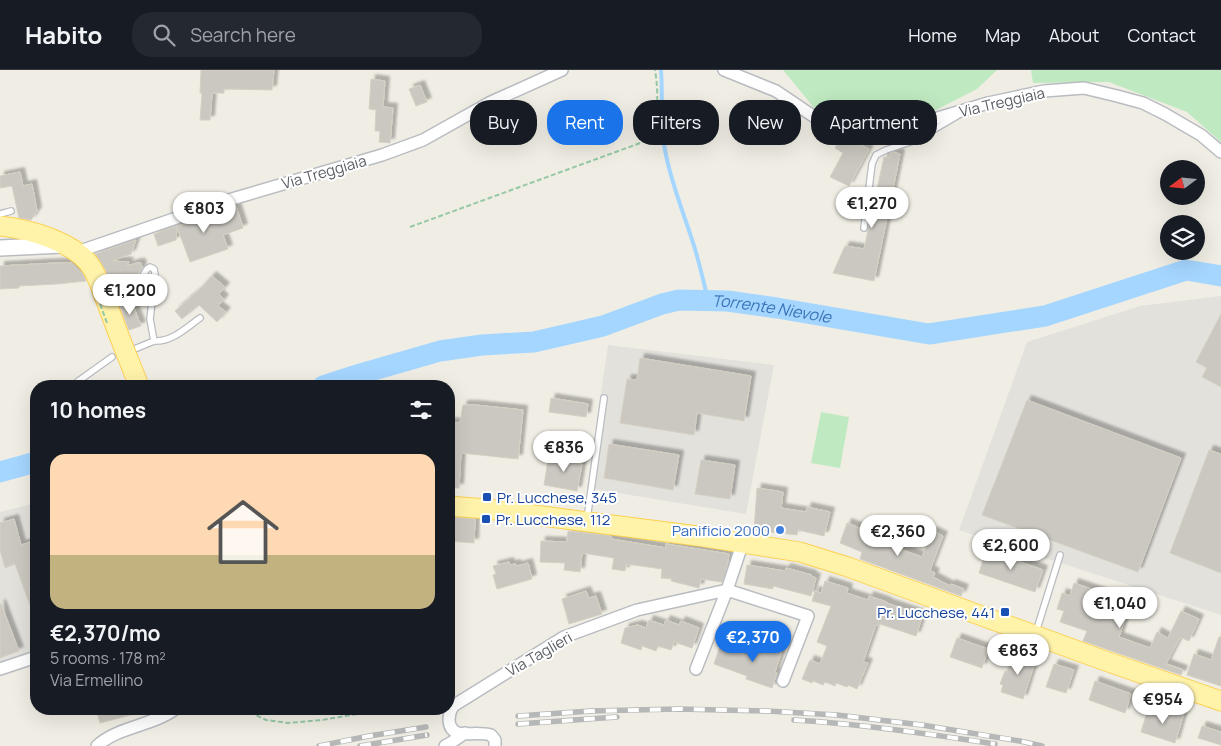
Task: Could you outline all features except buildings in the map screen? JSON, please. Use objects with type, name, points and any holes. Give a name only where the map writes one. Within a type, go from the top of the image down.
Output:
[{"type":"main road","points":[[6,219],[27,230],[42,234],[70,249],[88,262],[109,308],[137,380]]},
{"type":"main road","points":[[455,506],[743,542],[800,552],[1221,701]]},
{"type":"street","name":"Via Treggiaia","points":[[70,249],[382,155],[423,140],[488,103],[562,70]]},
{"type":"street","name":"Via Treggiaia","points":[[724,70],[776,91],[816,118],[835,127],[856,130],[914,125],[988,103],[1044,91],[1084,88],[1143,103],[1201,135],[1221,152]]},
{"type":"street","points":[[0,248],[70,249]]},
{"type":"street","points":[[696,669],[727,590],[743,542]]},
{"type":"street","points":[[727,590],[808,616],[784,681]]},
{"type":"street","name":"Via Taglieri","points":[[455,704],[564,637],[637,610],[727,590]]},
{"type":"street","points":[[0,669],[30,659]]},
{"type":"street","points":[[97,746],[109,737],[164,715]]},
{"type":"street","name":"Via Taglieri","points":[[448,715],[452,729],[458,733],[465,733]]},
{"type":"street","points":[[445,746],[465,733],[490,735],[495,740],[495,746]]},
{"type":"lane","points":[[864,228],[872,164],[876,155],[916,140],[967,109]]},
{"type":"lane","points":[[0,214],[6,219]]},
{"type":"lane","points":[[109,308],[132,293],[147,269],[150,267],[154,269],[150,319],[154,341]]},
{"type":"lane","points":[[132,350],[154,341],[162,342],[200,318]]},
{"type":"lane","points":[[80,380],[112,357]]},
{"type":"lane","points":[[586,522],[604,398]]},
{"type":"lane","points":[[1035,634],[1060,555]]},
{"type":"path","points":[[410,227],[643,142],[652,131],[656,112],[657,83],[655,70]]},
{"type":"path","points":[[256,715],[266,720],[288,723],[352,715]]},
{"type":"shaded area","points":[[1221,296],[1221,615],[959,530],[1027,342],[1140,306]]},
{"type":"shaded area","points":[[608,345],[774,365],[746,514],[587,488]]},
{"type":"shaded area","points":[[30,504],[30,652],[0,662],[0,512]]},
{"type":"green space","points":[[783,70],[997,70],[977,89],[937,109],[937,100],[811,100],[811,104]]},
{"type":"green space","points":[[1031,70],[1221,70],[1221,142],[1187,112],[1109,82],[1033,83]]},
{"type":"green space","points":[[821,412],[849,417],[840,468],[811,463]]},
{"type":"waterway","points":[[661,70],[665,150],[674,188],[697,255],[708,300]]},
{"type":"waterway","name":"Torrente Nievole","points":[[342,380],[440,351],[482,345],[534,342],[603,326],[662,304],[679,300],[727,301],[929,334],[1045,316],[1186,270],[1221,276]]},
{"type":"waterway","name":"Torrente Nievole","points":[[0,472],[30,464]]},
{"type":"railway","points":[[518,716],[590,711],[678,709],[837,715],[922,725],[1042,746]]},
{"type":"railway","points":[[518,724],[617,717]]},
{"type":"railway","points":[[794,720],[870,727],[995,744]]},
{"type":"railway","points":[[319,746],[426,727]]},
{"type":"railway","points":[[360,746],[427,735]]},
{"type":"place","name":"Pr. Lucchese, 345","points":[[487,497]]},
{"type":"place","name":"Pr. Lucchese, 112","points":[[486,519]]},
{"type":"place","name":"Panificio 2000","points":[[780,530]]},
{"type":"place","name":"Pr. Lucchese, 441","points":[[1005,612]]}]
